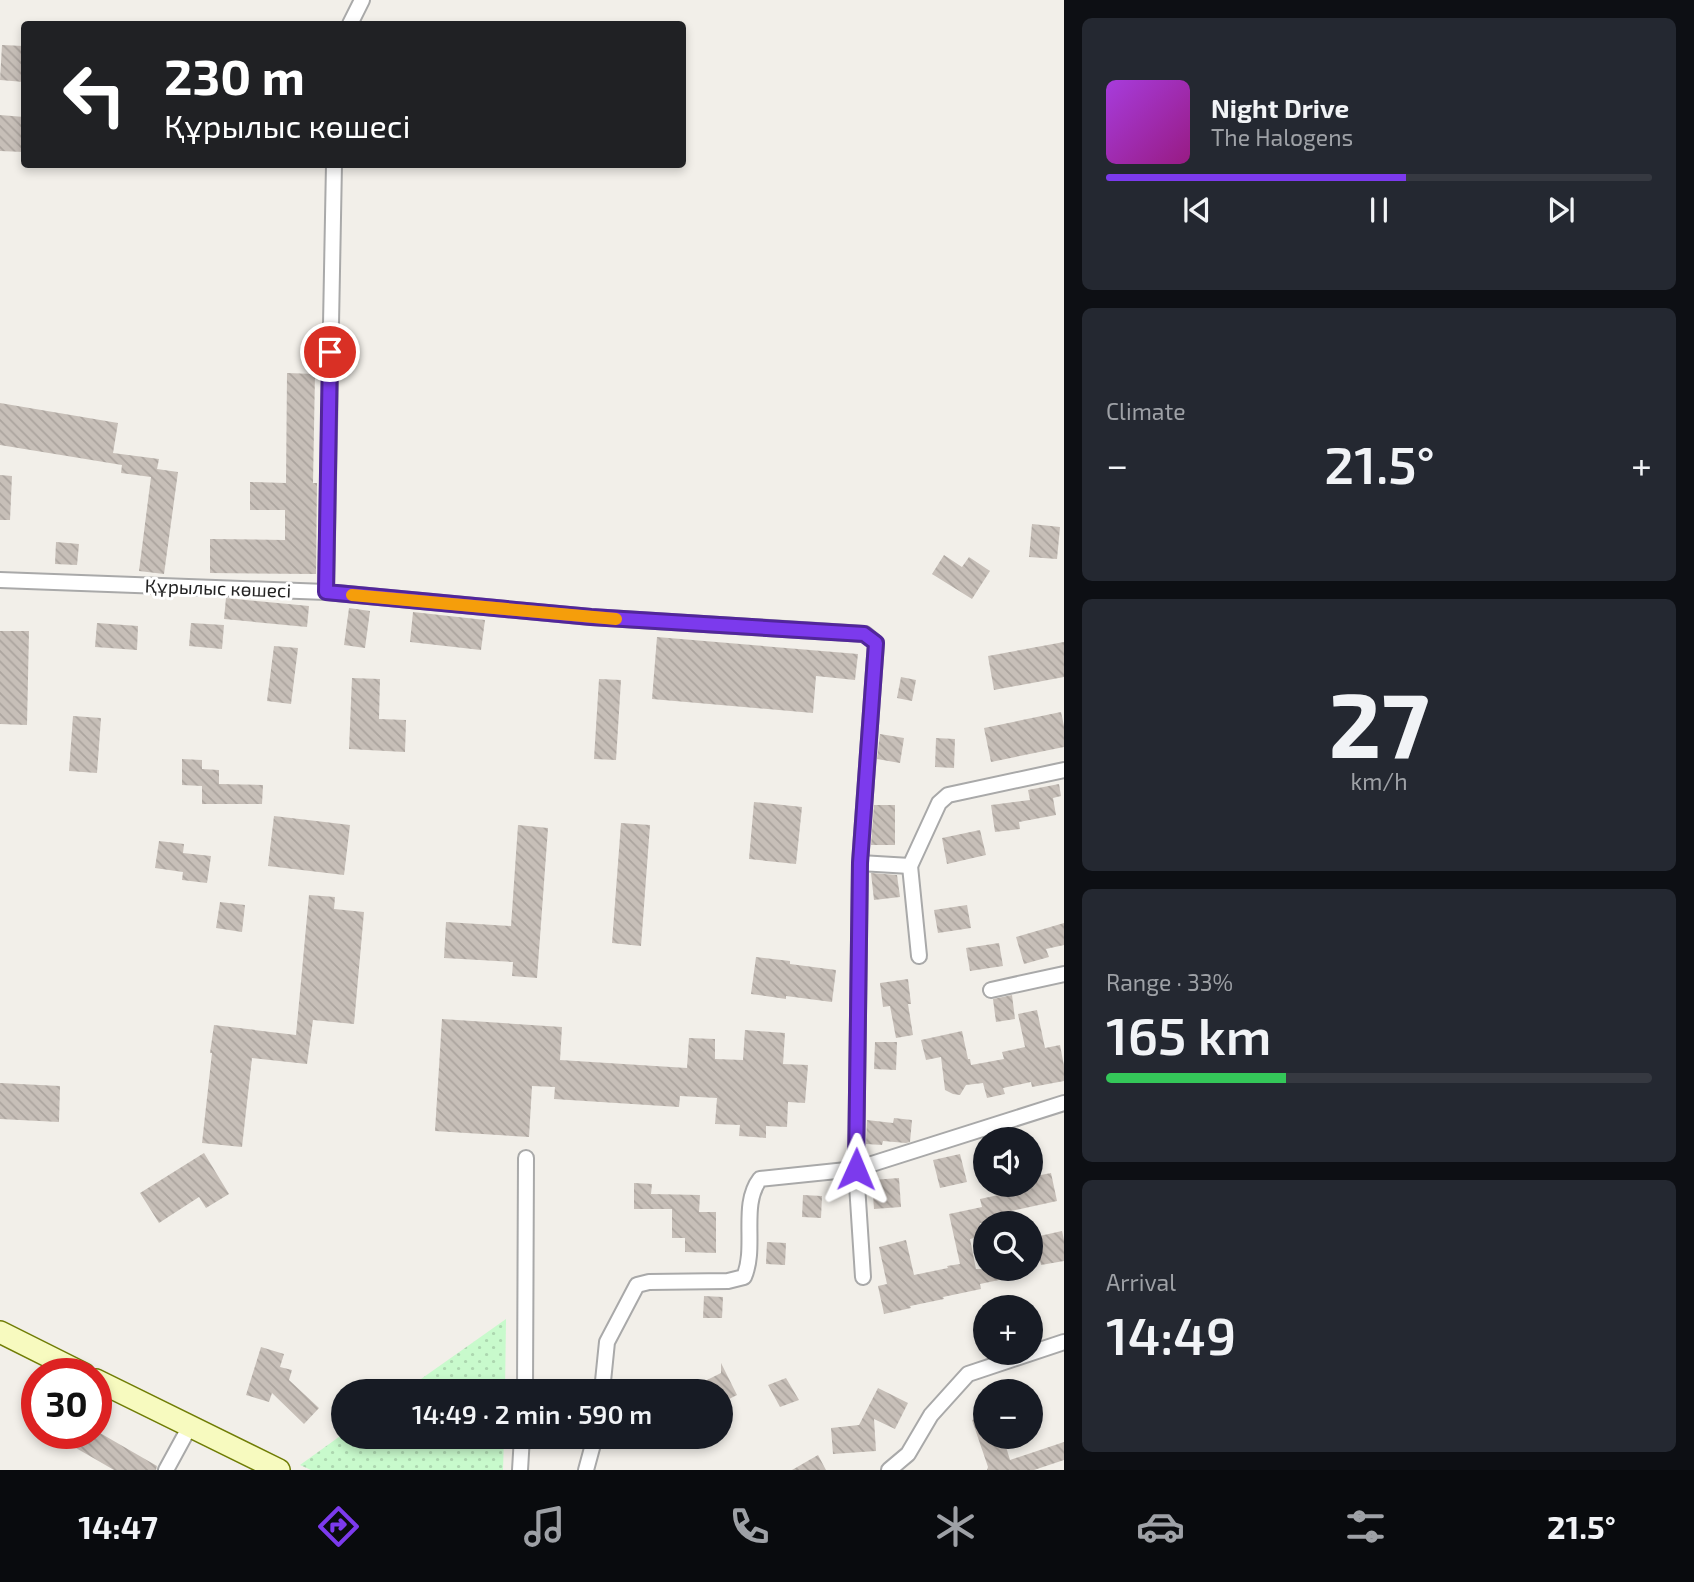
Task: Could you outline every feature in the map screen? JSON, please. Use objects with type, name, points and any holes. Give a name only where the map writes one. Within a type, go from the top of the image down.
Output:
[{"type":"main road","points":[[0,1332],[52,1358]]},
{"type":"main road","points":[[112,1388],[279,1470]]},
{"type":"street","points":[[352,21],[362,0]]},
{"type":"street","points":[[326,592],[334,168]]},
{"type":"street","name":"Құрылыс көшесі","points":[[0,580],[326,592],[591,617],[864,634],[876,643],[876,660],[860,863]]},
{"type":"street","points":[[919,956],[910,866],[939,803],[948,794],[1064,770]]},
{"type":"street","points":[[863,1277],[856,1169],[860,863],[910,866]]},
{"type":"street","points":[[991,990],[1064,974]]},
{"type":"street","points":[[603,1379],[607,1342],[637,1285],[649,1282],[728,1281],[744,1277],[748,1267],[751,1203],[754,1187],[760,1179],[856,1169],[1064,1104]]},
{"type":"street","points":[[525,1379],[526,1158]]},
{"type":"street","points":[[891,1469],[908,1454],[931,1415],[968,1374],[1064,1342]]},
{"type":"street","points":[[166,1470],[190,1426]]},
{"type":"street","points":[[520,1470],[521,1449]]},
{"type":"street","points":[[586,1470],[592,1449]]},
{"type":"green space","points":[[506,1319],[505,1379],[421,1379]]},
{"type":"green space","points":[[331,1443],[331,1449],[504,1449],[503,1470],[311,1470],[300,1465]]},
{"type":"building","points":[[2,45],[21,46],[21,82],[0,80]]},
{"type":"building","points":[[0,115],[21,117],[21,152],[0,151]]},
{"type":"building","points":[[287,373],[315,374],[313,483],[317,483],[316,574],[210,573],[210,539],[285,540],[285,510],[250,510],[250,482],[286,483]]},
{"type":"building","points":[[0,403],[118,423],[113,453],[159,459],[157,469],[178,472],[164,574],[139,571],[151,477],[121,473],[122,465],[0,445]]},
{"type":"building","points":[[0,475],[12,476],[10,520],[0,520]]},
{"type":"building","points":[[1032,524],[1060,527],[1057,559],[1029,557]]},
{"type":"building","points":[[56,542],[79,544],[77,565],[55,564]]},
{"type":"building","points":[[944,555],[962,567],[969,557],[990,571],[972,599],[932,574]]},
{"type":"building","points":[[226,598],[309,606],[307,627],[224,619]]},
{"type":"building","points":[[349,608],[370,611],[365,648],[344,645]]},
{"type":"building","points":[[413,612],[485,620],[481,650],[410,642]]},
{"type":"building","points":[[97,623],[138,626],[137,650],[95,647]]},
{"type":"building","points":[[191,623],[224,625],[222,649],[189,646]]},
{"type":"building","points":[[0,631],[29,631],[27,725],[0,724]]},
{"type":"building","points":[[657,637],[858,654],[855,680],[816,676],[813,713],[652,699]]},
{"type":"building","points":[[1064,642],[1064,677],[994,690],[988,656]]},
{"type":"building","points":[[274,646],[298,648],[291,704],[267,701]]},
{"type":"building","points":[[901,677],[916,680],[912,701],[897,698]]},
{"type":"building","points":[[352,678],[380,679],[379,719],[406,720],[405,752],[349,749]]},
{"type":"building","points":[[599,679],[621,680],[616,760],[594,759]]},
{"type":"building","points":[[1061,712],[1064,747],[991,762],[984,728]]},
{"type":"building","points":[[73,716],[101,718],[97,773],[69,771]]},
{"type":"building","points":[[880,734],[904,738],[900,763],[877,759]]},
{"type":"building","points":[[936,738],[955,739],[954,768],[935,767]]},
{"type":"building","points":[[182,759],[202,760],[202,769],[219,770],[219,784],[263,785],[262,804],[202,804],[202,786],[182,785]]},
{"type":"building","points":[[1059,784],[1061,796],[1053,798],[1056,815],[1019,822],[1020,829],[995,832],[991,805],[1030,800],[1028,790]]},
{"type":"building","points":[[754,802],[802,807],[796,864],[749,859]]},
{"type":"building","points":[[874,805],[895,805],[895,845],[871,845]]},
{"type":"building","points":[[274,816],[350,825],[344,875],[268,866]]},
{"type":"building","points":[[621,823],[650,825],[641,946],[612,943]]},
{"type":"building","points":[[518,825],[548,828],[537,978],[512,976],[513,962],[444,958],[446,922],[511,926]]},
{"type":"building","points":[[980,830],[986,855],[947,864],[942,838]]},
{"type":"building","points":[[159,841],[184,844],[183,853],[211,856],[207,883],[182,880],[183,872],[155,868]]},
{"type":"building","points":[[871,873],[897,875],[900,897],[874,900]]},
{"type":"building","points":[[309,895],[335,897],[334,909],[364,912],[354,1024],[313,1020],[307,1064],[252,1058],[242,1147],[202,1143],[214,1025],[296,1035]]},
{"type":"building","points":[[220,902],[245,905],[242,932],[216,928]]},
{"type":"building","points":[[967,905],[971,928],[938,933],[934,910]]},
{"type":"building","points":[[1064,923],[1064,945],[1046,949],[1049,957],[1024,964],[1016,937]]},
{"type":"building","points":[[999,943],[1003,966],[970,971],[966,948]]},
{"type":"building","points":[[756,957],[836,970],[832,1002],[751,994]]},
{"type":"building","points":[[908,979],[911,1004],[908,1004],[913,1035],[896,1038],[890,1006],[883,1007],[880,983]]},
{"type":"building","points":[[1012,995],[1015,1019],[996,1022],[993,999]]},
{"type":"building","points":[[1037,1010],[1045,1048],[1060,1045],[1064,1081],[1032,1087],[1031,1082],[1003,1088],[1005,1094],[987,1098],[983,1083],[966,1085],[960,1095],[945,1090],[941,1057],[926,1060],[921,1040],[962,1031],[971,1065],[1004,1059],[1002,1052],[1025,1047],[1018,1014]]},
{"type":"building","points":[[442,1019],[562,1027],[560,1060],[687,1068],[689,1038],[715,1039],[715,1059],[743,1060],[745,1030],[785,1033],[783,1064],[808,1065],[805,1103],[788,1102],[787,1127],[766,1126],[766,1138],[739,1136],[740,1125],[715,1124],[717,1098],[680,1096],[679,1107],[554,1099],[555,1087],[532,1086],[529,1137],[435,1131]]},
{"type":"building","points":[[875,1042],[897,1042],[896,1070],[874,1069]]},
{"type":"building","points":[[0,1083],[60,1086],[59,1122],[0,1119]]},
{"type":"building","points":[[894,1118],[912,1120],[910,1142],[883,1141],[882,1145],[866,1144],[867,1120],[893,1123]]},
{"type":"building","points":[[204,1153],[229,1194],[206,1208],[199,1197],[159,1223],[140,1193]]},
{"type":"building","points":[[960,1154],[967,1182],[940,1188],[933,1160]]},
{"type":"building","points":[[1051,1173],[1057,1201],[1011,1211],[973,1211],[973,1238],[970,1239],[973,1281],[994,1281],[980,1284],[981,1289],[884,1314],[878,1286],[887,1284],[879,1247],[906,1240],[914,1275],[960,1264],[949,1214],[982,1207],[980,1199],[989,1197],[1043,1197],[1043,1175]]},
{"type":"building","points":[[899,1178],[901,1207],[874,1209],[872,1180]]},
{"type":"building","points":[[634,1183],[652,1184],[651,1194],[700,1195],[699,1212],[716,1212],[716,1253],[685,1252],[685,1238],[672,1238],[672,1209],[634,1209]]},
{"type":"building","points":[[803,1195],[822,1196],[821,1218],[802,1217]]},
{"type":"building","points":[[1062,1231],[1064,1261],[1043,1265],[1043,1235]]},
{"type":"building","points":[[767,1242],[786,1243],[785,1265],[766,1264]]},
{"type":"building","points":[[704,1296],[723,1297],[722,1318],[703,1318]]},
{"type":"building","points":[[261,1347],[284,1354],[280,1367],[292,1370],[289,1380],[319,1408],[304,1424],[272,1393],[269,1402],[246,1395]]},
{"type":"building","points":[[721,1363],[729,1379],[709,1379],[721,1373]]},
{"type":"building","points":[[786,1378],[799,1400],[780,1407],[768,1385]]},
{"type":"building","points":[[878,1388],[908,1403],[895,1429],[874,1419],[876,1451],[833,1454],[831,1428],[859,1425]]},
{"type":"building","points":[[112,1440],[157,1466],[156,1470],[114,1470],[78,1449],[112,1449]]},
{"type":"building","points":[[1064,1442],[1064,1460],[1034,1470],[987,1470],[982,1449],[1007,1449],[1010,1460]]},
{"type":"building","points":[[818,1455],[826,1470],[792,1470]]},
{"type":"slow traffic","points":[[352,595],[616,619]]},
{"type":"route","points":[[330,352],[326,592],[591,617],[864,634],[876,643],[860,863],[856,1169]]}]
